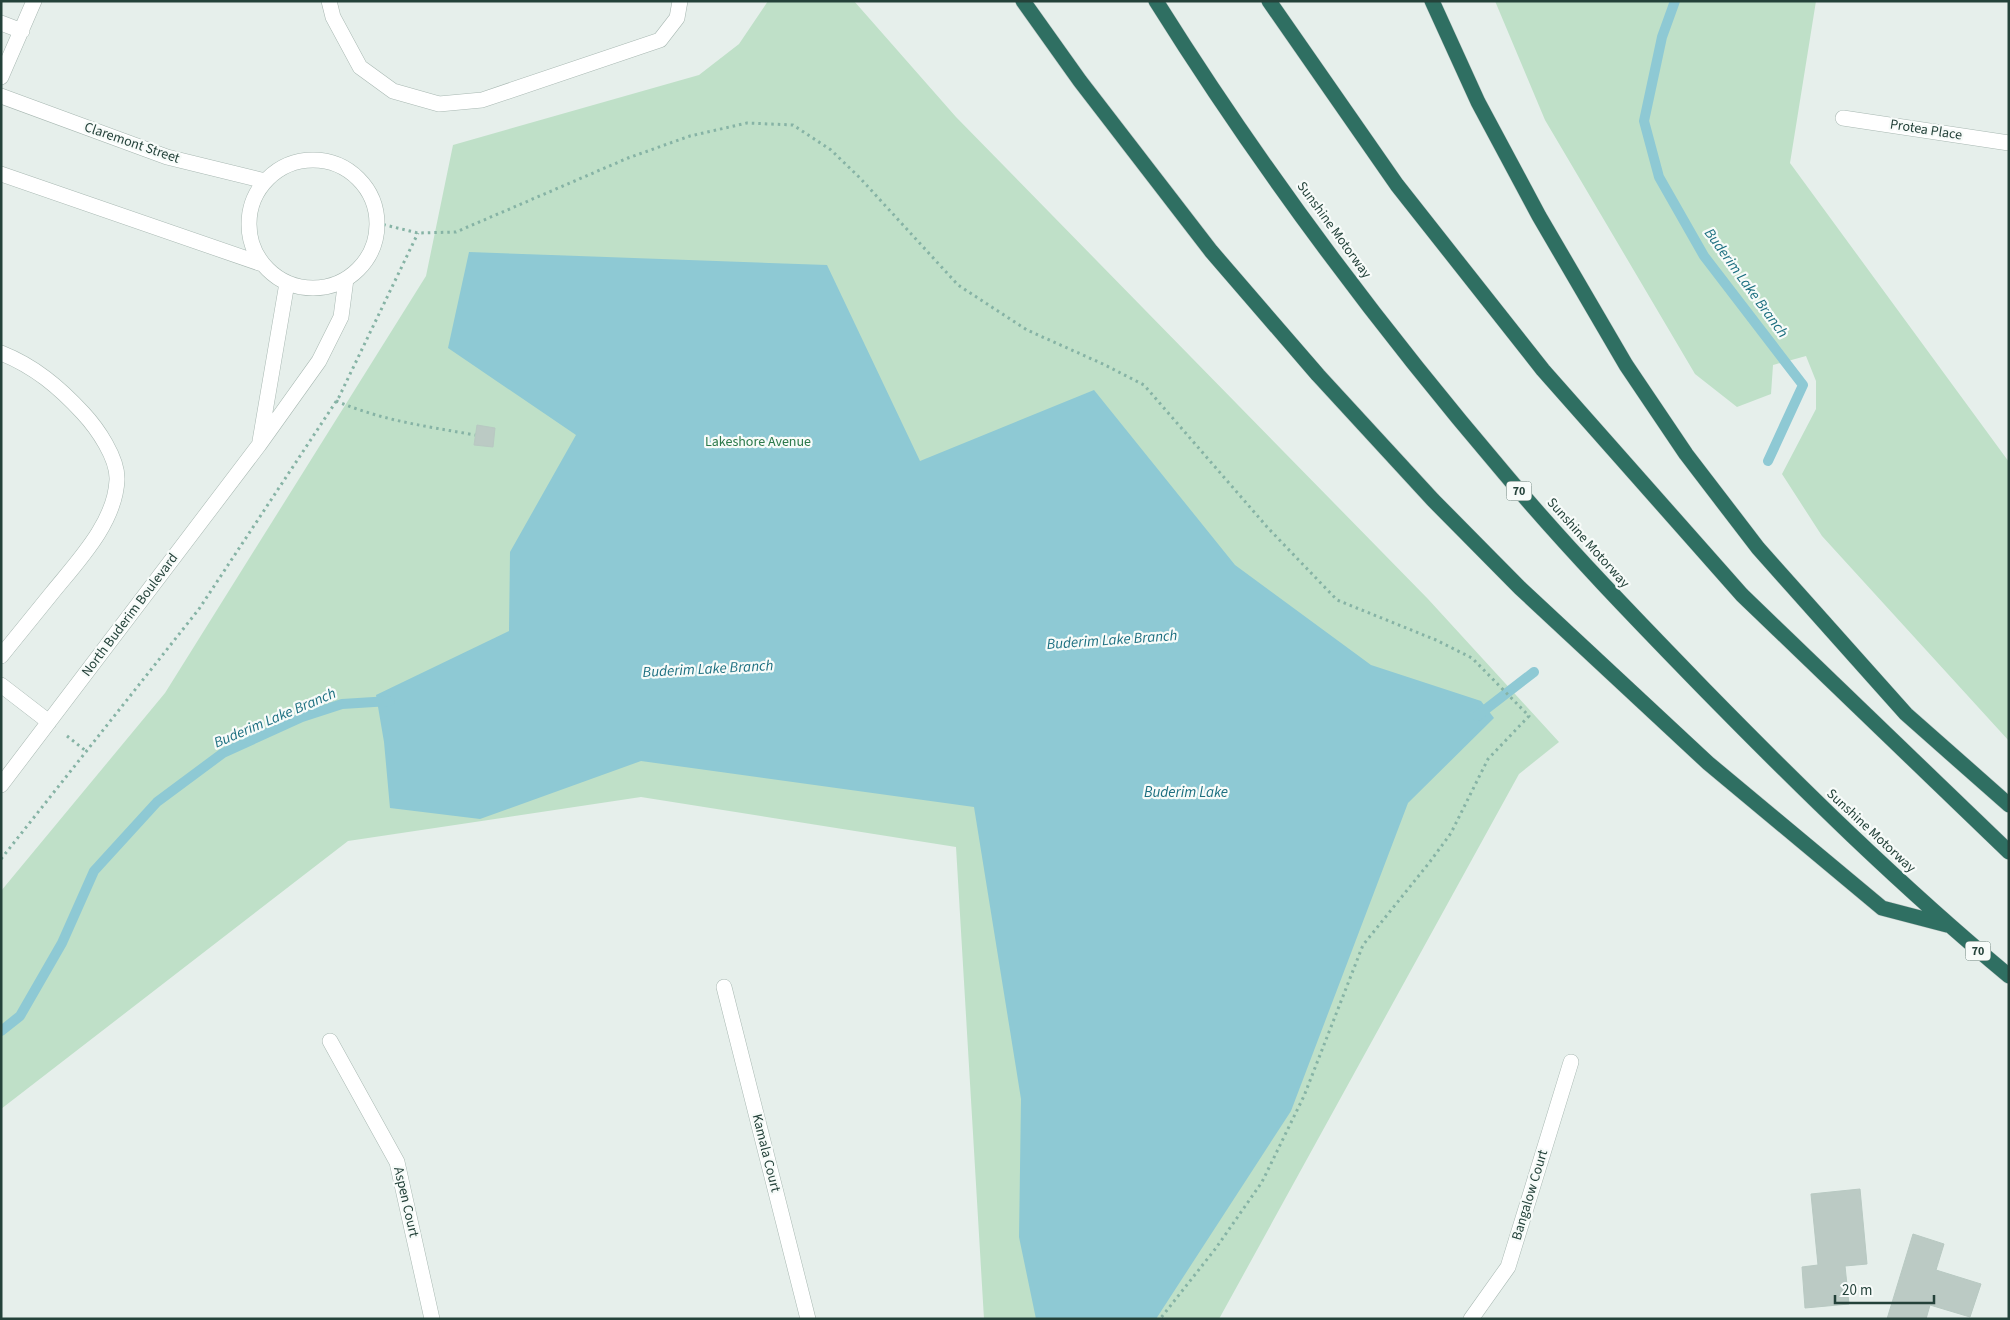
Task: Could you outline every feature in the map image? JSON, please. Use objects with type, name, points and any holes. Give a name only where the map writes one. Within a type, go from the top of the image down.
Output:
[{"type":"highway","points":[[1023,1],[1080,81],[1211,251],[1318,375],[1433,500],[1520,588],[1708,763],[1882,908],[1947,925]]},
{"type":"highway","name":"Sunshine Motorway","points":[[1156,1],[1200,71],[1323,244],[1392,336],[1506,475],[1606,588],[1774,761],[1947,925],[2009,976]]},
{"type":"highway","points":[[1270,1],[1397,185],[1543,370],[1742,595],[1987,834],[2009,852]]},
{"type":"highway","points":[[1432,1],[1478,102],[1539,216],[1621,356],[1686,454],[1758,548],[1906,714],[2009,805]]},
{"type":"street","points":[[1,77],[34,1]]},
{"type":"street","points":[[328,1],[333,17],[360,66],[393,91],[439,104],[482,100],[660,40],[677,18],[680,1]]},
{"type":"street","points":[[1,23],[22,31]]},
{"type":"street","name":"Claremont Street","points":[[1,96],[167,157],[265,181]]},
{"type":"street","name":"Protea Place","points":[[1843,118],[2009,143]]},
{"type":"street","points":[[300,160],[321,160],[340,166],[358,177],[370,193],[377,213],[377,234],[367,260],[346,279],[328,286],[307,288],[287,283],[274,275],[262,264],[253,248],[249,231],[249,213],[254,195],[265,181],[281,168],[300,160]]},
{"type":"street","points":[[1,174],[262,264]]},
{"type":"street","name":"North Buderim Boulevard","points":[[1,785],[259,445],[319,361],[341,317],[346,279]]},
{"type":"street","name":"North Buderim Boulevard","points":[[259,445],[287,283]]},
{"type":"street","points":[[1,353],[17,359],[46,377],[90,420],[106,442],[118,478],[115,498],[100,531],[79,560],[1,656]]},
{"type":"street","points":[[1,685],[49,722]]},
{"type":"street","name":"Kamala Court","points":[[724,987],[808,1319]]},
{"type":"street","name":"Aspen Court","points":[[330,1042],[397,1162],[432,1319]]},
{"type":"street","name":"Bangalow Court","points":[[1471,1319],[1508,1267],[1571,1062]]},
{"type":"path","points":[[377,223],[418,233],[456,232],[628,158],[690,136],[747,123],[793,125],[830,150],[860,178],[958,285],[1027,330],[1103,364],[1144,385],[1268,528],[1337,600],[1436,640],[1472,658],[1529,716],[1488,759],[1451,833],[1430,863],[1363,945],[1304,1096],[1262,1182],[1216,1248],[1160,1319]]},
{"type":"path","points":[[1,859],[199,609],[336,401],[418,233]]},
{"type":"path","points":[[336,401],[388,420],[475,435]]},
{"type":"green space","name":"Lakeshore Avenue","points":[[768,1],[854,1],[956,117],[1428,599],[1559,742],[1519,774],[1219,1319],[984,1319],[956,847],[641,797],[348,841],[1,1109],[1,891],[165,693],[426,276],[453,145],[699,75],[739,44]]},
{"type":"green space","points":[[1495,1],[1816,1],[1790,163],[2009,462],[2009,741],[1822,536],[1782,474],[1816,409],[1816,381],[1806,356],[1773,365],[1771,394],[1737,407],[1695,374],[1545,120]]},
{"type":"water","name":"Buderim Lake","points":[[469,252],[827,265],[920,461],[1094,390],[1235,565],[1371,665],[1481,701],[1494,718],[1408,803],[1291,1111],[1156,1319],[1036,1319],[1019,1237],[1021,1099],[974,807],[641,761],[480,819],[390,808],[384,742],[376,695],[509,631],[510,552],[576,435],[448,348]]},
{"type":"building","points":[[477,425],[495,428],[493,447],[474,445]]},
{"type":"building","points":[[1860,1189],[1867,1264],[1845,1266],[1849,1304],[1805,1308],[1802,1267],[1818,1265],[1811,1194]]},
{"type":"building","points":[[1913,1234],[1944,1244],[1936,1270],[1981,1284],[1970,1317],[1930,1305],[1926,1319],[1887,1319]]},
{"type":"waterway","name":"Buderim Lake Branch","points":[[1675,1],[1662,37],[1644,121],[1659,177],[1704,256],[1803,385],[1768,461]]},
{"type":"waterway","name":"Buderim Lake Branch","points":[[1477,716],[1534,672]]},
{"type":"waterway","name":"Buderim Lake Branch","points":[[1,1031],[20,1016],[62,943],[94,871],[157,802],[223,753],[302,717],[342,704],[390,701]]}]
